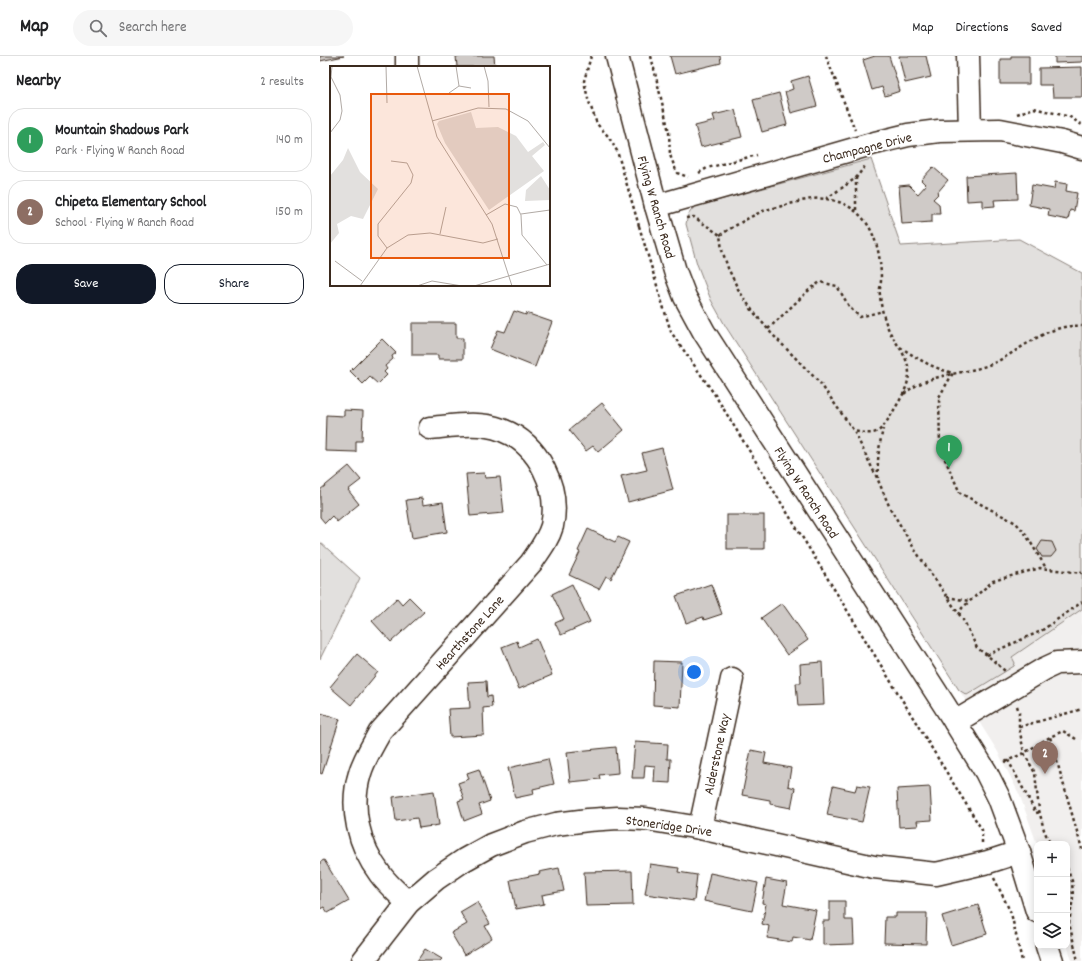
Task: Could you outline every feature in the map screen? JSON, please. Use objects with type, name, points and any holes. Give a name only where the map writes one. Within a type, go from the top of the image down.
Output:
[{"type":"street","name":"Flying W Ranch Road","points":[[617,56],[656,206],[675,271],[685,297],[704,332],[986,772],[1019,852],[1034,900]]},
{"type":"street","points":[[968,56],[970,130]]},
{"type":"street","name":"Champagne Drive","points":[[656,206],[875,143],[908,135],[939,131],[1006,131],[1062,142],[1082,148]]},
{"type":"street","name":"Hearthstone Lane","points":[[408,903],[381,875],[368,855],[360,836],[356,816],[356,801],[360,774],[368,752],[380,732],[531,563],[543,546],[552,526],[554,506],[551,487],[545,468],[520,440],[502,430],[479,424],[430,428]]},
{"type":"street","points":[[954,722],[1056,663],[1082,662]]},
{"type":"street","name":"Alderstone Way","points":[[700,828],[732,679]]},
{"type":"street","name":"Stoneridge Drive","points":[[363,961],[408,903],[436,879],[464,860],[492,845],[518,835],[556,824],[618,818],[646,819],[700,828],[874,867],[936,874],[988,862],[1019,852]]},
{"type":"street","points":[[1048,949],[1052,961]]},
{"type":"path","points":[[591,56],[584,82],[588,99],[597,124],[608,136],[616,151],[641,226],[671,332],[719,402],[982,830],[981,843],[994,878],[1011,913],[1022,961]]},
{"type":"path","points":[[651,56],[669,132],[670,155],[677,173],[689,178]]},
{"type":"path","points":[[826,56],[856,130]]},
{"type":"path","points":[[1013,115],[1034,108],[1070,117],[1082,125]]},
{"type":"path","points":[[849,132],[860,128]]},
{"type":"path","points":[[695,175],[707,168],[759,155]]},
{"type":"path","points":[[826,199],[856,178],[869,162]]},
{"type":"path","points":[[856,178],[856,211]]},
{"type":"path","points":[[720,234],[766,210],[804,201],[826,199],[842,203],[856,211],[868,224],[874,236],[881,269],[880,294],[885,320],[892,335],[900,346],[907,362],[909,373],[903,395],[883,428],[877,461],[878,480]]},
{"type":"path","points":[[683,218],[694,217],[720,234],[722,250],[738,289],[752,310],[768,329],[820,383],[854,431],[890,508],[914,550],[965,623],[977,648],[1004,670],[1013,688],[1019,712],[1019,727],[1024,753],[1034,773],[1040,812],[1044,830],[1049,841]]},
{"type":"path","points":[[768,329],[808,290],[820,282],[838,286],[850,308],[860,317],[883,311]]},
{"type":"path","points":[[903,395],[912,387],[923,381],[995,362],[1040,335],[1076,325],[1082,326]]},
{"type":"path","points":[[900,346],[925,363],[953,373]]},
{"type":"path","points":[[953,373],[939,397],[940,448],[960,493],[1016,523],[1025,533],[1046,568]]},
{"type":"path","points":[[854,431],[866,434],[876,433],[883,428]]},
{"type":"path","points":[[959,615],[962,608],[993,581],[1040,568],[1082,573]]},
{"type":"path","points":[[947,597],[970,601]]},
{"type":"path","points":[[987,655],[1041,632],[1082,602]]},
{"type":"path","points":[[1019,727],[1082,709]]},
{"type":"path","points":[[1040,812],[1036,814],[1006,761],[1024,753],[1063,731],[1076,739]]},
{"type":"path","points":[[1050,737],[1082,849]]},
{"type":"path","points":[[1070,876],[1072,881],[1073,897],[1069,923],[1078,961]]},
{"type":"shaded area","points":[[871,159],[901,246],[1019,239],[1082,273],[1082,609],[1012,657],[1015,663],[1014,666],[967,695],[959,690],[726,327],[711,300],[697,264],[686,224],[688,215],[694,207]]},
{"type":"shaded area","points":[[320,542],[360,578],[320,659]]},
{"type":"shaded area","points":[[1082,609],[1082,961],[1072,961],[1068,949],[1070,949],[1070,841],[1036,841],[1020,796],[998,752],[959,690],[967,695],[1012,657]]},
{"type":"building","points":[[320,56],[344,56],[320,61]]},
{"type":"building","points":[[456,56],[494,56],[495,66],[457,66]]},
{"type":"building","points":[[670,56],[720,56],[721,63],[675,74]]},
{"type":"building","points":[[875,56],[889,56],[900,91],[885,96],[882,87],[872,90],[863,60]]},
{"type":"building","points":[[899,56],[926,56],[931,77],[905,83]]},
{"type":"building","points":[[1011,56],[1029,56],[1029,84],[1000,84],[1000,59],[1011,59]]},
{"type":"building","points":[[1055,56],[1082,56],[1082,62],[1055,63]]},
{"type":"building","points":[[1082,67],[1082,97],[1053,97],[1052,85],[1039,85],[1039,68]]},
{"type":"building","points":[[808,76],[817,106],[791,113],[785,92],[793,89],[791,81]]},
{"type":"building","points":[[779,93],[787,125],[762,132],[753,100]]},
{"type":"building","points":[[735,110],[742,137],[701,147],[695,126],[715,121],[713,115]]},
{"type":"building","points":[[933,167],[948,180],[933,199],[939,204],[940,214],[932,214],[932,222],[902,224],[899,186],[909,185],[918,194],[926,185],[921,180]]},
{"type":"building","points":[[1017,173],[1018,199],[994,200],[995,206],[983,207],[983,200],[967,201],[966,176]]},
{"type":"building","points":[[1055,182],[1067,184],[1066,191],[1077,193],[1074,211],[1070,210],[1068,220],[1048,216],[1049,209],[1029,205],[1032,185],[1054,189]]},
{"type":"building","points":[[514,311],[526,315],[526,313],[552,322],[535,367],[490,349],[498,330],[505,332]]},
{"type":"building","points":[[412,323],[456,323],[456,338],[463,338],[463,359],[438,359],[438,355],[412,355]]},
{"type":"building","points":[[382,339],[396,353],[392,356],[393,359],[385,366],[387,369],[384,372],[387,375],[378,384],[370,377],[363,384],[350,371]]},
{"type":"building","points":[[602,403],[624,430],[598,452],[593,446],[586,451],[569,430]]},
{"type":"building","points":[[344,410],[363,411],[362,441],[356,441],[356,452],[325,451],[326,415],[344,416]]},
{"type":"building","points":[[662,448],[673,490],[628,502],[621,476],[647,470],[642,453]]},
{"type":"building","points":[[349,466],[361,480],[348,490],[359,504],[337,522],[332,516],[325,523],[320,517],[320,490]]},
{"type":"building","points":[[484,473],[485,478],[500,477],[504,513],[470,516],[466,474]]},
{"type":"building","points":[[422,498],[423,505],[443,502],[447,532],[412,538],[406,500]]},
{"type":"building","points":[[727,515],[764,515],[764,549],[727,549]]},
{"type":"building","points":[[588,529],[615,542],[618,537],[629,542],[611,579],[606,576],[599,589],[569,575],[580,552],[578,551]]},
{"type":"building","points":[[1042,541],[1052,542],[1056,551],[1051,557],[1042,557],[1037,549]]},
{"type":"building","points":[[572,584],[590,622],[561,635],[555,623],[564,619],[552,594]]},
{"type":"building","points":[[711,584],[722,614],[704,620],[703,617],[686,623],[676,596]]},
{"type":"building","points":[[409,597],[424,612],[391,642],[372,621],[397,598],[402,604]]},
{"type":"building","points":[[782,603],[808,640],[787,655],[761,618]]},
{"type":"building","points":[[537,639],[552,675],[519,689],[502,647],[517,641],[519,647]]},
{"type":"building","points":[[357,654],[378,672],[351,705],[330,687]]},
{"type":"building","points":[[654,661],[682,662],[680,707],[653,705]]},
{"type":"building","points":[[822,662],[824,705],[798,706],[796,683],[801,683],[800,664]]},
{"type":"building","points":[[486,681],[487,697],[491,696],[492,707],[483,708],[484,735],[450,737],[448,709],[470,708],[468,682]]},
{"type":"building","points":[[321,713],[340,719],[322,774],[320,773]]},
{"type":"building","points":[[635,742],[668,744],[667,759],[671,759],[670,783],[654,782],[655,766],[645,765],[644,778],[632,778]]},
{"type":"building","points":[[616,747],[618,773],[599,775],[600,779],[570,782],[567,752]]},
{"type":"building","points":[[751,750],[766,753],[764,763],[791,768],[788,786],[795,788],[791,808],[770,804],[770,800],[742,795]]},
{"type":"building","points":[[548,759],[554,784],[533,789],[534,794],[515,798],[508,768]]},
{"type":"building","points":[[479,769],[490,801],[479,805],[482,814],[464,821],[458,801],[464,799],[458,783],[469,779],[467,773]]},
{"type":"building","points":[[857,785],[870,787],[862,822],[827,815],[833,786],[855,791]]},
{"type":"building","points":[[930,787],[932,820],[917,821],[918,826],[899,827],[897,789]]},
{"type":"building","points":[[434,791],[439,825],[419,828],[417,818],[396,821],[393,797]]},
{"type":"building","points":[[324,860],[349,901],[328,913],[324,907],[320,909],[320,862]]},
{"type":"building","points":[[650,864],[679,868],[678,872],[697,875],[694,901],[645,894]]},
{"type":"building","points":[[559,868],[564,891],[542,895],[544,904],[516,909],[510,880],[540,874],[539,872]]},
{"type":"building","points":[[632,871],[633,905],[586,906],[584,872]]},
{"type":"building","points":[[710,873],[758,883],[752,911],[704,901]]},
{"type":"building","points":[[766,879],[787,883],[783,904],[816,910],[810,940],[793,937],[792,942],[767,938],[769,926],[762,924],[766,904],[762,903]]},
{"type":"building","points":[[830,901],[845,901],[845,920],[853,920],[854,944],[823,945],[823,921],[830,921]]},
{"type":"building","points":[[477,902],[490,924],[485,926],[492,938],[464,955],[451,933],[467,924],[460,912]]},
{"type":"building","points":[[978,905],[987,934],[951,945],[942,916]]},
{"type":"building","points":[[896,913],[927,913],[926,944],[884,943],[885,917],[896,917]]},
{"type":"building","points":[[425,949],[442,959],[440,961],[417,961]]},
{"type":"place","name":"Mountain Shadows Park","points":[[949,468]]},
{"type":"place","name":"Chipeta Elementary School","points":[[1045,774]]}]
